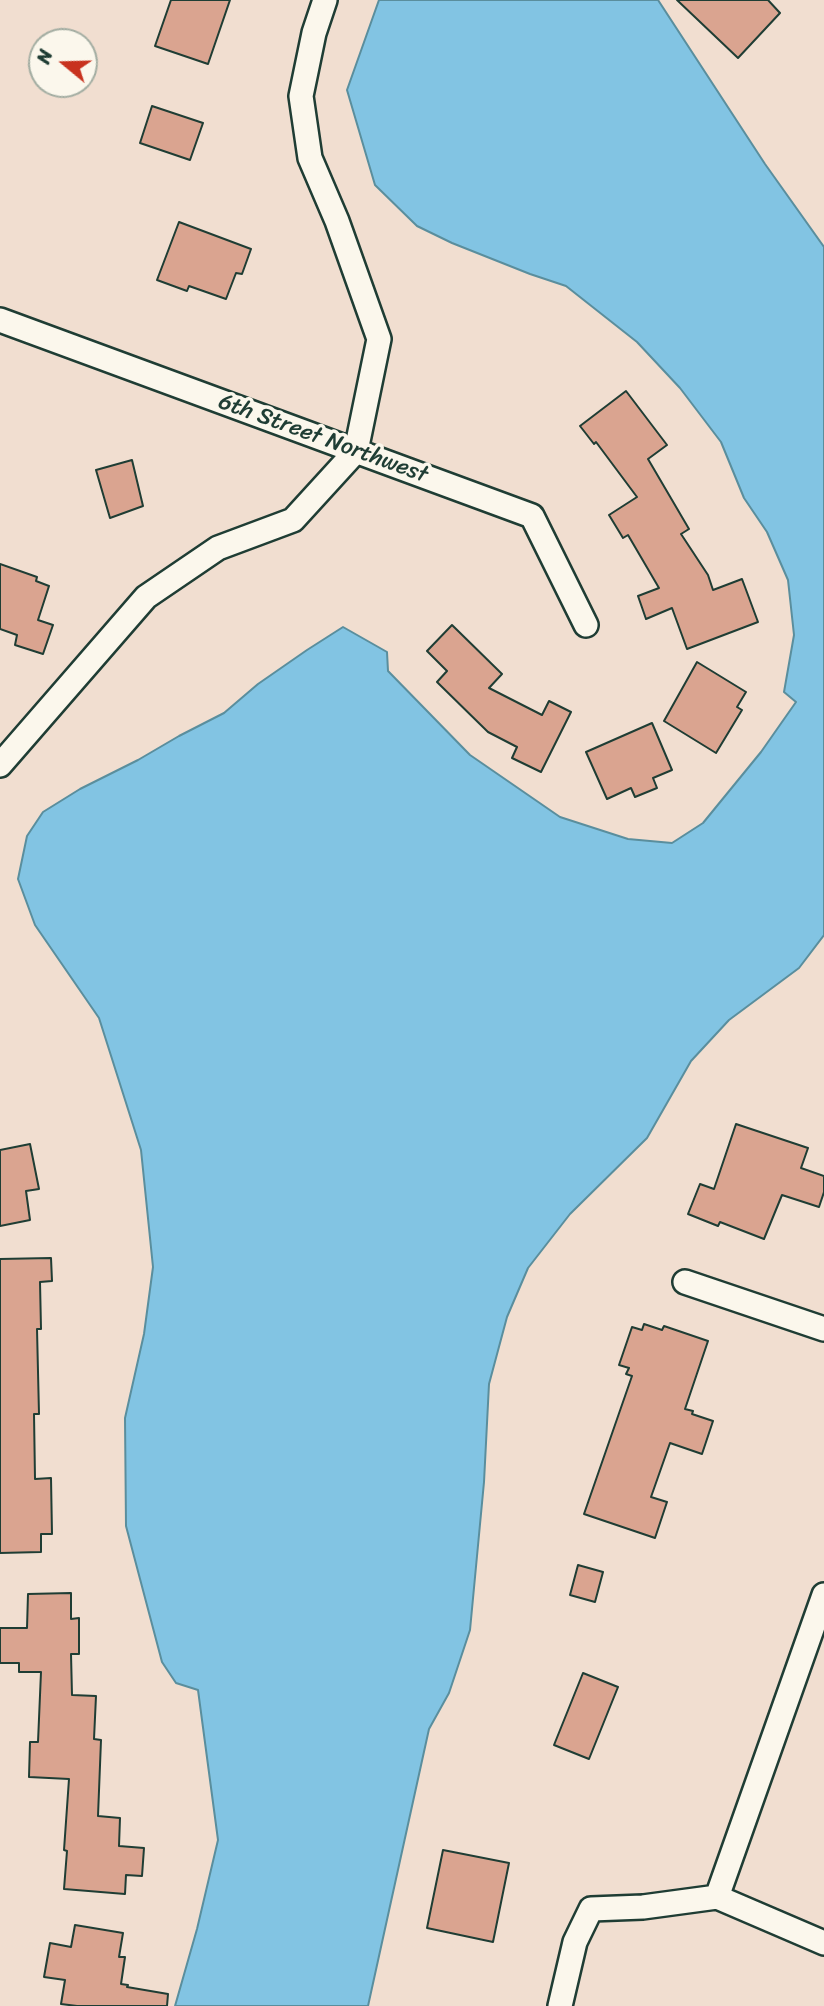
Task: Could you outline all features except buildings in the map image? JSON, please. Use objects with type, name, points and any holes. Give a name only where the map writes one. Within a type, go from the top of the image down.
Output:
[{"type":"street","points":[[0,765],[146,597],[218,548],[293,520],[356,451],[379,338],[337,221],[310,158],[301,96],[314,33],[325,0]]},
{"type":"street","name":"6th Street Northwest","points":[[0,320],[532,516],[586,625]]},
{"type":"street","points":[[685,1282],[824,1329]]},
{"type":"street","points":[[717,1897],[824,1595]]},
{"type":"street","points":[[560,2006],[575,1942],[591,1909],[643,1907],[717,1897],[824,1943]]},
{"type":"water","points":[[379,0],[658,0],[765,164],[824,247],[824,935],[799,968],[729,1020],[691,1061],[647,1138],[570,1214],[528,1268],[507,1317],[489,1384],[484,1482],[470,1630],[449,1693],[429,1729],[368,2006],[175,2006],[218,1840],[198,1690],[176,1683],[162,1662],[126,1526],[125,1418],[144,1334],[153,1267],[141,1150],[99,1018],[35,925],[18,879],[27,836],[43,812],[80,789],[224,713],[258,684],[343,627],[387,652],[388,671],[470,755],[560,817],[628,839],[672,843],[703,823],[761,752],[796,702],[784,692],[794,635],[788,580],[767,532],[744,498],[721,442],[680,388],[637,342],[566,286],[452,243],[417,226],[375,185],[347,90]]}]
